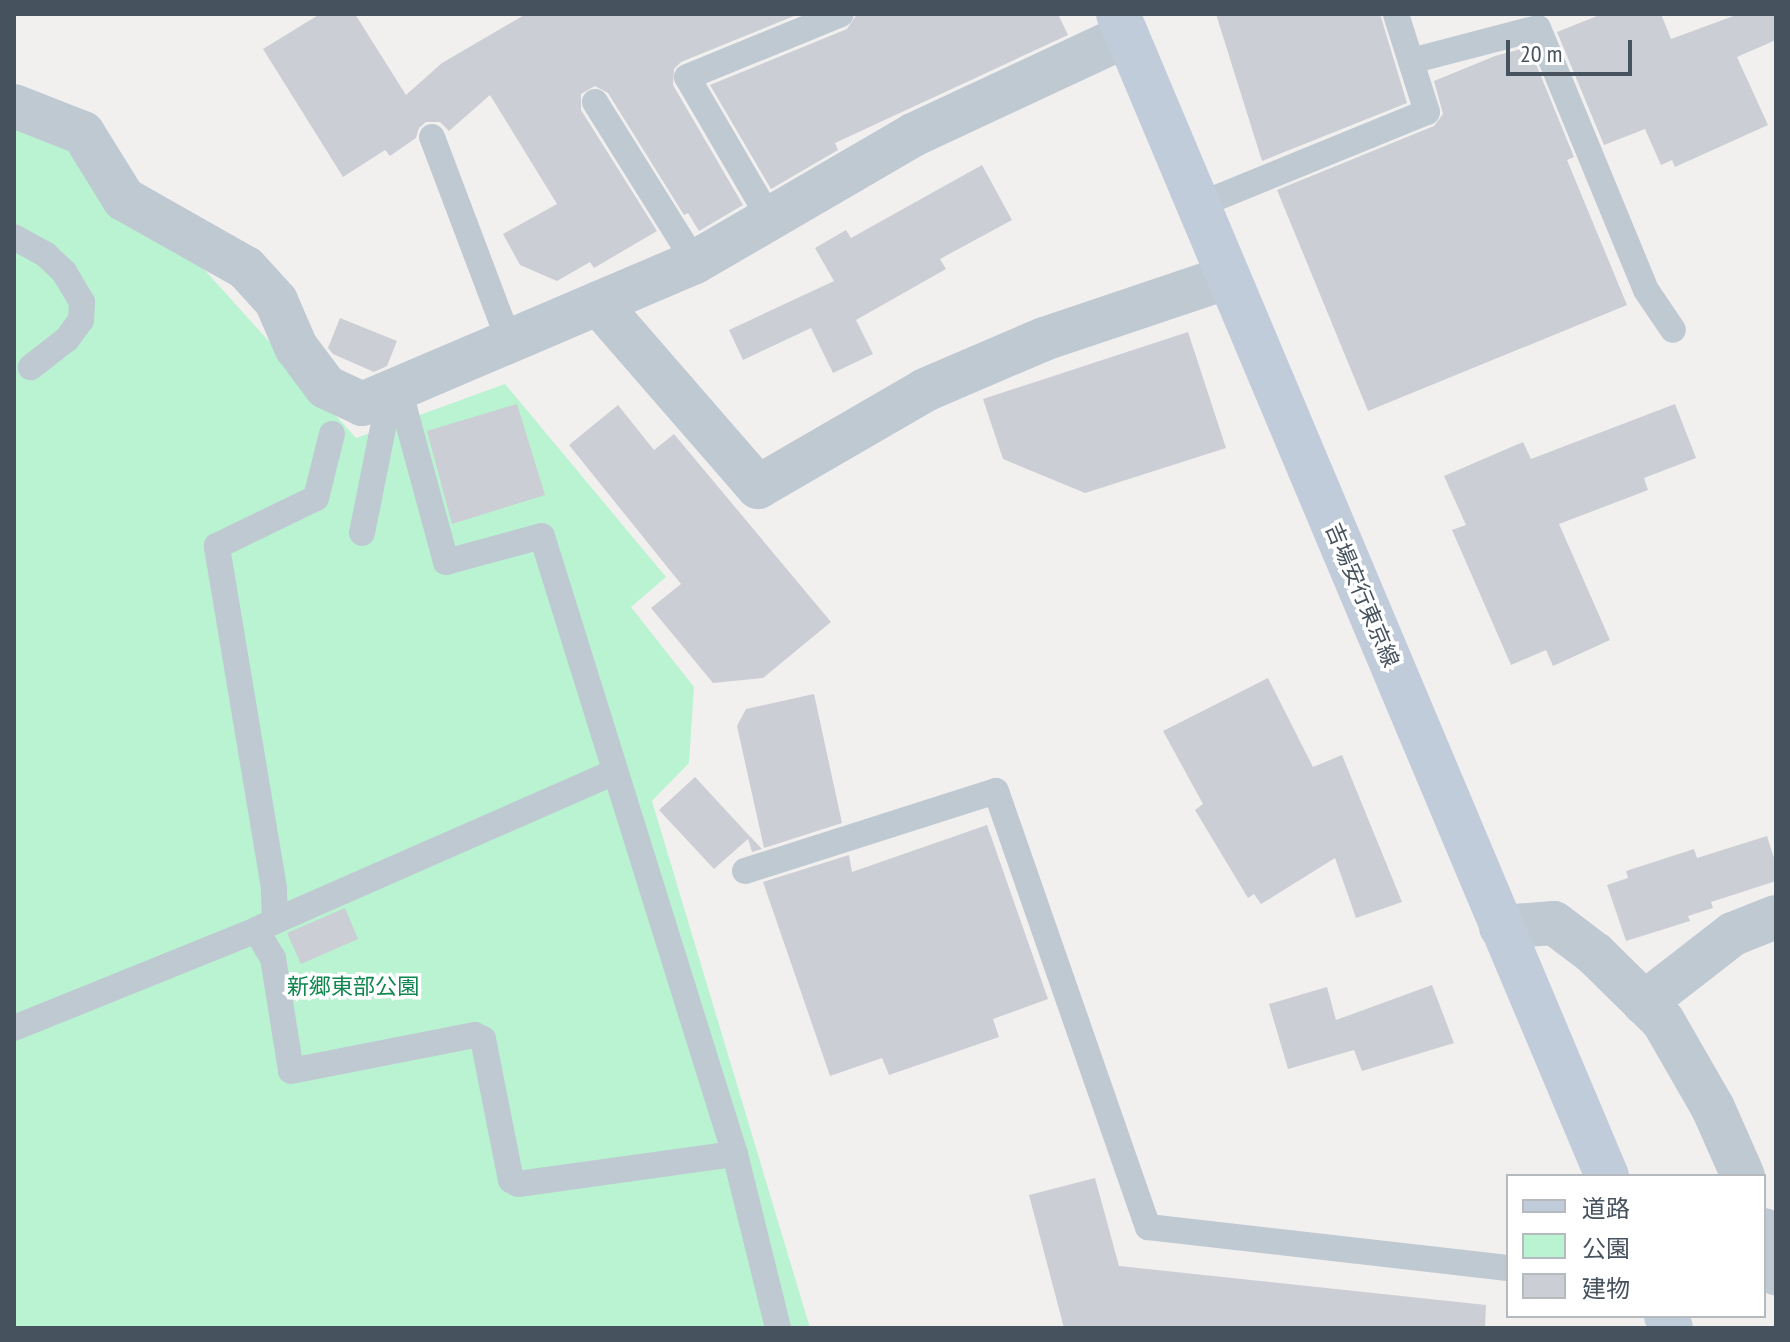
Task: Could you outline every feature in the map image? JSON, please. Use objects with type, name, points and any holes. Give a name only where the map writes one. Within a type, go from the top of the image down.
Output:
[{"type":"main road","name":"吉場安行東京線","points":[[1122,24],[1606,1174]]},
{"type":"street","points":[[14,106],[83,133],[124,199],[246,268],[276,301],[296,347],[326,387],[362,404],[695,262],[913,135],[1122,24]]},
{"type":"street","points":[[598,303],[758,487],[925,390],[1044,339],[1228,277]]},
{"type":"street","points":[[1644,1003],[1733,934],[1776,917]]},
{"type":"street","points":[[1501,927],[1554,923],[1595,954],[1663,1021],[1713,1108],[1742,1174]]},
{"type":"street","points":[[1766,1237],[1776,1273]]},
{"type":"lane","points":[[770,219],[687,77],[841,14]]},
{"type":"lane","points":[[1199,205],[1427,112],[1396,14]]},
{"type":"lane","points":[[1411,61],[1538,28],[1646,290],[1673,330]]},
{"type":"lane","points":[[595,102],[695,262]]},
{"type":"lane","points":[[432,137],[509,341]]},
{"type":"lane","points":[[14,237],[55,264],[82,302],[81,320],[67,339],[31,367]]},
{"type":"lane","points":[[362,533],[392,392]]},
{"type":"lane","points":[[392,392],[446,562],[542,536],[735,1154],[778,1328]]},
{"type":"lane","points":[[332,434],[316,498],[217,546],[274,888],[266,926],[291,1071],[475,1035],[483,1039],[511,1180],[518,1184],[735,1154]]},
{"type":"lane","points":[[14,1028],[266,926],[614,772]]},
{"type":"lane","points":[[745,871],[996,791],[1148,1227],[1506,1268]]},
{"type":"green space","name":"新郷東部公園","points":[[14,125],[81,149],[185,248],[356,438],[505,384],[666,577],[631,607],[694,687],[689,763],[652,801],[810,1328],[14,1328]]},
{"type":"building","points":[[320,14],[355,14],[406,95],[442,63],[526,14],[799,14],[681,62],[674,69],[673,85],[743,205],[699,231],[688,213],[684,215],[608,93],[595,86],[581,94],[581,110],[657,231],[594,268],[590,262],[557,281],[520,265],[503,234],[557,204],[490,95],[449,131],[440,122],[426,122],[419,128],[416,138],[390,156],[385,150],[343,177],[263,49]]},
{"type":"building","points":[[857,14],[1058,14],[1068,35],[835,143],[838,150],[771,189],[710,85],[847,29]]},
{"type":"building","points":[[1216,14],[1380,14],[1407,103],[1262,161]]},
{"type":"building","points":[[1602,14],[1661,14],[1671,39],[1739,14],[1776,14],[1776,40],[1737,57],[1768,125],[1675,167],[1672,160],[1661,165],[1645,129],[1604,145],[1557,32]]},
{"type":"building","points":[[1529,47],[1574,157],[1567,160],[1627,305],[1368,411],[1277,190],[1434,126],[1443,114],[1434,81],[1495,56]]},
{"type":"building","points":[[982,165],[1012,220],[940,259],[946,269],[856,320],[873,354],[833,373],[811,328],[743,360],[729,330],[834,281],[815,248],[846,230],[851,238]]},
{"type":"building","points":[[340,318],[397,341],[387,366],[374,372],[333,354],[328,348]]},
{"type":"building","points":[[1188,332],[1226,448],[1085,493],[1003,459],[983,399]]},
{"type":"building","points":[[517,404],[545,495],[452,524],[427,431]]},
{"type":"building","points":[[1675,404],[1696,458],[1644,478],[1648,490],[1559,524],[1610,640],[1553,666],[1546,650],[1511,665],[1452,530],[1466,525],[1444,476],[1523,442],[1531,459]]},
{"type":"building","points":[[618,405],[654,450],[674,434],[831,622],[763,678],[713,683],[651,608],[681,584],[569,445]]},
{"type":"building","points":[[1268,678],[1313,767],[1342,755],[1402,902],[1356,918],[1335,858],[1261,904],[1254,894],[1248,898],[1195,810],[1203,804],[1163,731]]},
{"type":"building","points":[[814,694],[842,823],[764,848],[737,726],[746,709]]},
{"type":"building","points":[[695,777],[762,849],[752,852],[748,839],[714,869],[659,810]]},
{"type":"building","points":[[987,825],[1048,999],[993,1019],[999,1037],[889,1075],[882,1058],[830,1076],[763,882],[849,855],[852,872]]},
{"type":"building","points":[[1767,836],[1776,864],[1776,881],[1711,902],[1713,908],[1688,916],[1690,921],[1626,941],[1607,885],[1628,878],[1626,871],[1694,849],[1697,858]]},
{"type":"building","points":[[345,908],[358,939],[301,964],[287,933]]},
{"type":"building","points":[[1432,985],[1454,1043],[1362,1071],[1354,1050],[1288,1069],[1269,1004],[1327,987],[1336,1020]]},
{"type":"building","points":[[1095,1178],[1119,1266],[1486,1305],[1485,1328],[1064,1328],[1029,1195]]}]
